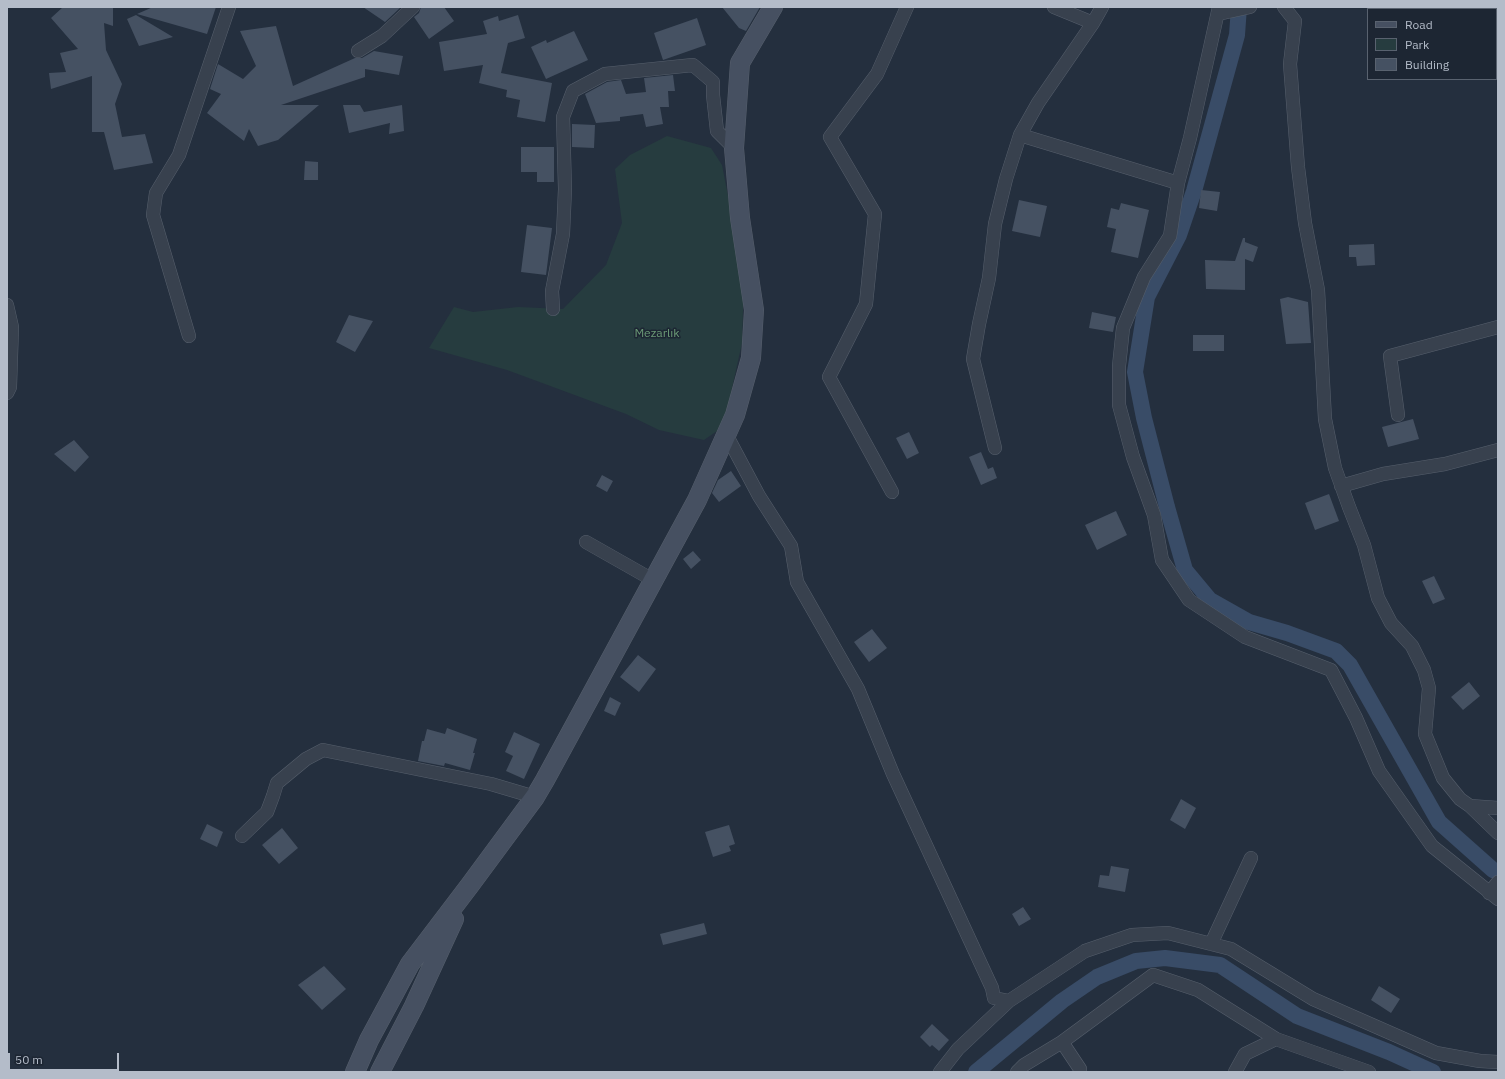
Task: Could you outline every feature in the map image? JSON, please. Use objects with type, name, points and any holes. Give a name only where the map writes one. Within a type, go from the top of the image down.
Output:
[{"type":"main road","points":[[356,1072],[369,1040],[410,964],[535,797],[549,773],[697,500],[735,415],[751,358],[754,310],[740,218],[734,148],[740,63],[773,7]]},
{"type":"main road","points":[[380,1072],[414,1006],[470,885]]},
{"type":"street","points":[[190,336],[153,215],[156,193],[179,156],[229,7]]},
{"type":"street","points":[[358,51],[382,36],[413,7]]},
{"type":"street","points":[[892,492],[829,377],[866,304],[875,214],[830,137],[877,74],[907,7]]},
{"type":"street","points":[[1054,7],[1093,23]]},
{"type":"street","points":[[995,448],[974,359],[979,324],[989,278],[995,224],[1006,178],[1020,135],[1038,103],[1093,23],[1102,7]]},
{"type":"street","points":[[1249,7],[1223,11],[1178,183],[1170,236],[1144,277],[1123,328],[1119,405],[1133,458],[1154,515],[1162,560],[1189,600],[1244,637],[1331,670],[1356,718],[1379,771],[1427,840],[1432,846],[1496,890]]},
{"type":"street","points":[[1284,7],[1295,21],[1290,64],[1298,167],[1305,223],[1318,290],[1325,419],[1335,468],[1364,544],[1378,598],[1391,623],[1412,646],[1424,670],[1429,688],[1425,734],[1443,778],[1460,799],[1470,806],[1498,833]]},
{"type":"street","points":[[553,309],[552,292],[563,234],[565,189],[563,118],[573,91],[605,74],[693,65],[714,82],[713,95],[717,131],[734,148]]},
{"type":"street","points":[[1020,135],[1178,183]]},
{"type":"street","points":[[7,305],[12,328],[10,387],[7,393]]},
{"type":"street","points":[[1398,414],[1390,356],[1498,327]]},
{"type":"street","points":[[726,434],[759,496],[791,546],[797,582],[858,689],[893,774],[992,988],[994,998],[1009,1001]]},
{"type":"street","points":[[1341,486],[1383,474],[1445,464],[1498,450]]},
{"type":"street","points":[[586,542],[653,580]]},
{"type":"street","points":[[242,836],[267,812],[277,783],[306,758],[323,750],[491,784],[535,797]]},
{"type":"street","points":[[1470,806],[1498,808]]},
{"type":"street","points":[[1211,944],[1251,858]]},
{"type":"street","points":[[940,1072],[958,1049],[1009,1001],[1085,950],[1132,935],[1168,933],[1231,949],[1313,999],[1436,1053],[1480,1066],[1498,1062]]},
{"type":"street","points":[[1017,1072],[1024,1065],[1062,1042],[1153,975],[1198,990],[1276,1039],[1369,1072]]},
{"type":"street","points":[[1235,1072],[1246,1054],[1276,1039]]},
{"type":"street","points":[[1062,1042],[1080,1069]]},
{"type":"green space","name":"Mezarlık","points":[[667,136],[711,148],[722,165],[744,278],[742,343],[727,411],[717,431],[704,440],[659,430],[626,414],[507,370],[429,348],[454,307],[473,312],[518,307],[563,309],[606,265],[622,223],[615,169],[630,155]]},
{"type":"building","points":[[63,7],[113,7],[113,26],[104,23],[106,50],[122,84],[115,104],[122,137],[145,134],[153,163],[114,170],[104,132],[92,132],[92,76],[51,89],[49,73],[66,72],[60,53],[78,49],[51,18]]},
{"type":"building","points":[[153,7],[216,7],[207,34],[137,14]]},
{"type":"building","points":[[363,7],[401,7],[385,22]]},
{"type":"building","points":[[421,7],[444,7],[454,21],[429,39],[414,17],[419,13]]},
{"type":"building","points":[[722,7],[760,7],[746,31],[739,28]]},
{"type":"building","points":[[136,15],[173,37],[139,46],[127,19]]},
{"type":"building","points":[[518,15],[525,38],[508,43],[501,73],[552,83],[545,122],[517,117],[520,100],[506,97],[507,90],[479,83],[483,65],[444,71],[439,42],[487,34],[483,21],[498,16],[499,21]]},
{"type":"building","points":[[697,18],[706,45],[663,60],[654,33]]},
{"type":"building","points":[[276,26],[293,86],[355,58],[362,58],[374,51],[403,56],[399,75],[365,69],[365,77],[281,105],[319,105],[278,140],[258,146],[249,129],[244,141],[207,113],[221,94],[210,89],[218,64],[243,79],[256,66],[240,31]]},
{"type":"building","points":[[574,31],[588,60],[546,79],[531,47],[546,40],[547,43]]},
{"type":"building","points":[[673,75],[675,91],[668,91],[669,107],[660,107],[663,124],[646,127],[643,114],[620,117],[620,121],[596,123],[585,94],[607,82],[621,80],[626,94],[646,92],[644,78]]},
{"type":"building","points":[[343,105],[360,105],[364,112],[402,105],[404,131],[389,134],[390,123],[349,133]]},
{"type":"building","points":[[572,124],[595,125],[594,148],[572,147]]},
{"type":"building","points":[[521,147],[554,147],[554,182],[537,182],[537,172],[521,172]]},
{"type":"building","points":[[305,161],[318,162],[318,180],[304,180]]},
{"type":"building","points":[[1201,190],[1220,192],[1217,211],[1199,208]]},
{"type":"building","points":[[1019,200],[1047,206],[1040,237],[1012,231]]},
{"type":"building","points":[[1121,203],[1149,210],[1138,258],[1111,252],[1116,229],[1107,227],[1111,208],[1119,210]]},
{"type":"building","points":[[527,225],[552,228],[546,275],[521,272]]},
{"type":"building","points":[[1243,238],[1245,238],[1245,242],[1258,247],[1253,262],[1245,259],[1245,290],[1206,289],[1205,260],[1235,261]]},
{"type":"building","points":[[1374,244],[1375,265],[1357,266],[1356,257],[1349,257],[1349,245]]},
{"type":"building","points":[[1288,297],[1308,302],[1311,343],[1286,344],[1280,299]]},
{"type":"building","points":[[1092,312],[1116,317],[1113,332],[1089,328]]},
{"type":"building","points":[[349,315],[373,321],[355,352],[336,342]]},
{"type":"building","points":[[1193,335],[1224,335],[1224,351],[1193,351]]},
{"type":"building","points":[[1413,419],[1419,439],[1388,447],[1382,427]]},
{"type":"building","points":[[909,432],[919,453],[907,459],[896,438]]},
{"type":"building","points":[[74,440],[89,457],[75,472],[54,454]]},
{"type":"building","points":[[981,452],[988,469],[993,467],[997,478],[981,485],[969,457]]},
{"type":"building","points":[[731,471],[741,486],[719,502],[712,493],[718,480]]},
{"type":"building","points":[[602,475],[613,481],[607,492],[596,486]]},
{"type":"building","points":[[1329,494],[1339,521],[1315,530],[1305,503]]},
{"type":"building","points":[[1116,511],[1127,535],[1097,550],[1085,525]]},
{"type":"building","points":[[693,551],[701,560],[691,569],[683,559]]},
{"type":"building","points":[[1434,576],[1445,599],[1433,604],[1422,581]]},
{"type":"building","points":[[872,629],[887,648],[869,662],[854,642]]},
{"type":"building","points":[[638,655],[656,669],[639,692],[620,677]]},
{"type":"building","points":[[1469,682],[1480,696],[1463,710],[1451,697]]},
{"type":"building","points":[[610,697],[621,703],[615,716],[604,711]]},
{"type":"building","points":[[447,728],[477,739],[470,770],[445,763],[444,766],[418,761],[422,741],[424,741],[427,729],[445,734]]},
{"type":"building","points":[[514,732],[540,744],[524,779],[506,771],[513,756],[505,752]]},
{"type":"building","points":[[1181,799],[1196,808],[1185,829],[1170,820]]},
{"type":"building","points":[[207,824],[223,832],[217,847],[200,839]]},
{"type":"building","points":[[729,825],[735,844],[729,846],[731,851],[713,857],[705,832]]},
{"type":"building","points":[[282,828],[298,848],[279,864],[262,845]]},
{"type":"building","points":[[1111,866],[1129,869],[1125,892],[1098,887],[1100,875],[1109,876]]},
{"type":"building","points":[[1023,907],[1031,919],[1019,926],[1012,914]]},
{"type":"building","points":[[704,923],[707,934],[663,945],[660,934]]},
{"type":"building","points":[[324,966],[346,989],[322,1010],[298,985]]},
{"type":"building","points":[[1379,986],[1400,999],[1391,1013],[1371,1000]]},
{"type":"building","points":[[932,1024],[949,1040],[939,1051],[932,1045],[930,1047],[920,1037]]},
{"type":"waterway","points":[[1239,7],[1237,35],[1194,191],[1179,235],[1147,297],[1135,372],[1144,418],[1185,570],[1210,600],[1249,622],[1287,633],[1336,651],[1350,665],[1439,822],[1493,870],[1498,872]]},
{"type":"waterway","points":[[976,1072],[1062,1001],[1097,977],[1136,961],[1165,958],[1220,965],[1297,1016],[1389,1052],[1433,1072]]}]
